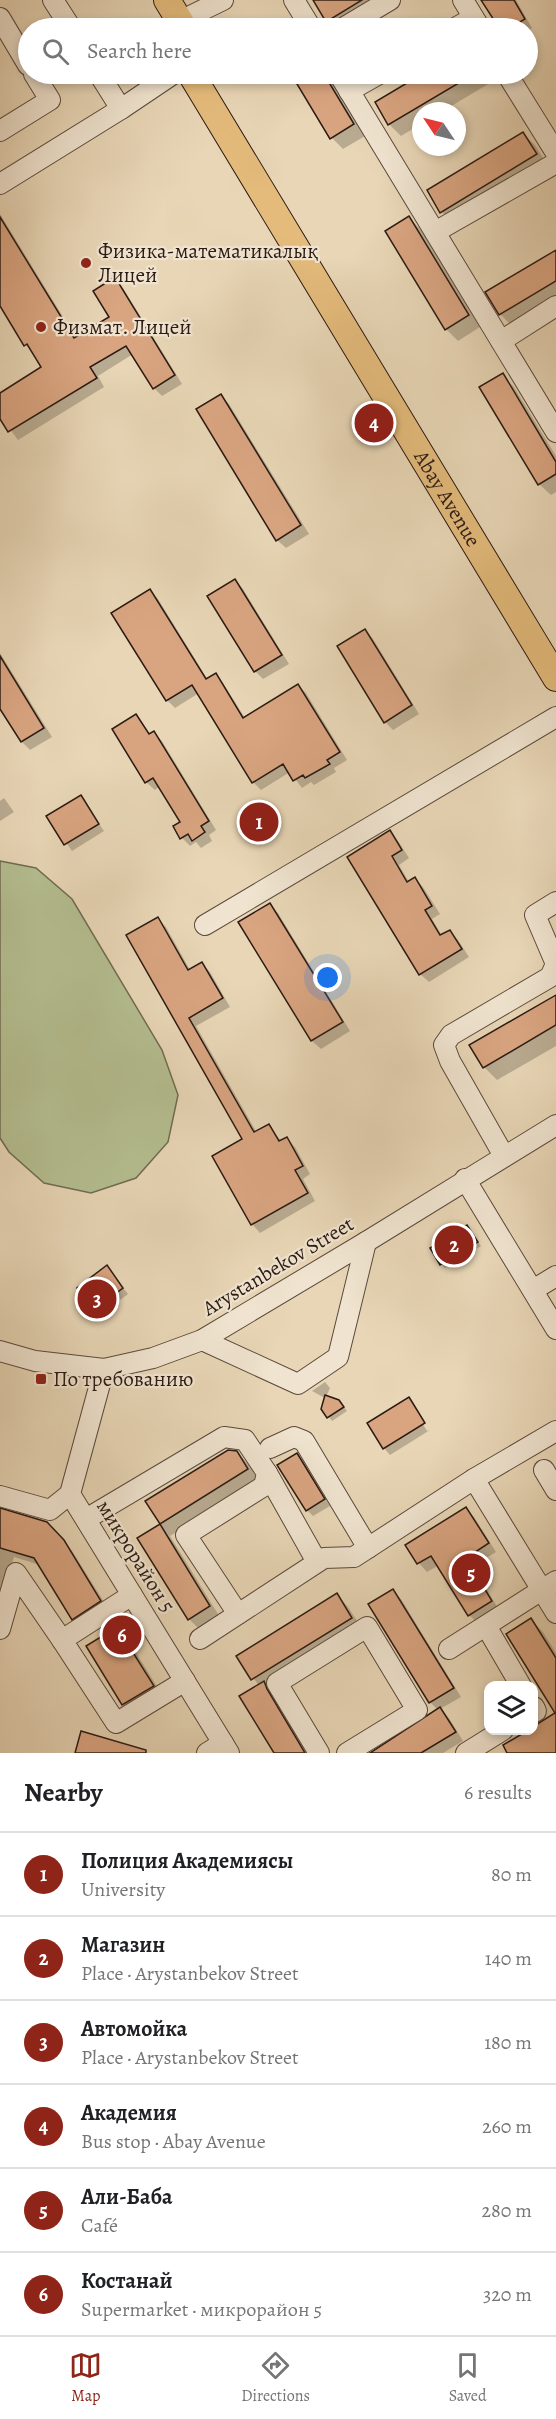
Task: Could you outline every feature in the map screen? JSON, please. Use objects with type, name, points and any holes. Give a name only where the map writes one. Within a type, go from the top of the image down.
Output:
[{"type":"main road","points":[[147,0],[168,18]]},
{"type":"main road","name":"Abay Avenue","points":[[197,84],[556,678]]},
{"type":"main road","name":"Abay Avenue","points":[[217,84],[556,644]]},
{"type":"street","points":[[53,0],[65,18]]},
{"type":"street","points":[[179,18],[223,0]]},
{"type":"street","points":[[294,0],[305,18]]},
{"type":"street","points":[[360,18],[390,0]]},
{"type":"street","points":[[463,0],[474,18]]},
{"type":"street","points":[[0,18],[18,48]]},
{"type":"street","points":[[0,131],[50,100],[40,84]]},
{"type":"street","points":[[105,84],[121,109]]},
{"type":"street","points":[[0,184],[158,84]]},
{"type":"street","points":[[345,84],[556,432]]},
{"type":"street","points":[[349,91],[361,84]]},
{"type":"street","points":[[513,84],[556,153]]},
{"type":"street","points":[[435,232],[556,163]]},
{"type":"street","points":[[501,341],[556,306]]},
{"type":"street","points":[[205,925],[556,717]]},
{"type":"street","points":[[504,1156],[450,1061],[444,1045],[451,1035],[550,977],[556,964],[535,915],[556,902]]},
{"type":"street","name":"Arystanbekov Street","points":[[0,1351],[35,1361],[104,1369],[153,1358],[202,1340],[556,1125]]},
{"type":"street","points":[[465,1179],[556,1329]]},
{"type":"street","points":[[202,1340],[298,1384],[338,1357],[366,1242]]},
{"type":"street","points":[[533,1290],[556,1276]]},
{"type":"street","name":"микрорайон 5","points":[[104,1369],[70,1494],[185,1681],[220,1750]]},
{"type":"street","points":[[200,1639],[317,1562],[324,1558],[354,1557],[474,1479],[556,1431]]},
{"type":"street","points":[[86,1520],[224,1437],[245,1440],[267,1473],[317,1562]]},
{"type":"street","points":[[270,1448],[294,1437],[304,1440],[368,1548]]},
{"type":"street","points":[[544,1470],[556,1490]]},
{"type":"street","points":[[238,1614],[186,1535],[264,1486],[267,1473]]},
{"type":"street","points":[[474,1479],[549,1584],[556,1613]]},
{"type":"street","points":[[0,1497],[50,1509],[70,1494]]},
{"type":"street","points":[[0,1629],[16,1573],[116,1723],[185,1681]]},
{"type":"street","points":[[449,1649],[549,1584]]},
{"type":"street","points":[[62,1640],[132,1595]]},
{"type":"street","points":[[486,1626],[518,1681]]},
{"type":"street","points":[[319,1753],[277,1683],[367,1627],[417,1710],[347,1753]]},
{"type":"street","points":[[480,1750],[498,1735]]},
{"type":"green space","points":[[0,861],[36,868],[72,899],[162,1050],[178,1095],[168,1142],[136,1178],[91,1193],[44,1183],[9,1152],[0,1138]]},
{"type":"building","points":[[313,0],[362,0],[333,18],[324,18]]},
{"type":"building","points":[[481,0],[514,0],[524,18],[493,18]]},
{"type":"building","points":[[297,84],[330,84],[354,124],[330,139]]},
{"type":"building","points":[[405,84],[457,84],[427,102],[412,102],[412,111],[388,125],[375,102]]},
{"type":"building","points":[[523,132],[537,154],[440,213],[427,190]]},
{"type":"building","points":[[409,216],[469,315],[445,330],[385,231]]},
{"type":"building","name":"Физмат. Лицей","points":[[0,217],[74,338],[109,317],[93,291],[115,277],[175,375],[153,389],[126,346],[90,367],[97,378],[8,432],[0,419],[0,393],[41,367],[27,344],[24,346],[0,306]]},
{"type":"building","points":[[556,250],[556,281],[499,315],[485,292]]},
{"type":"building","points":[[503,373],[556,462],[556,474],[538,485],[479,387]]},
{"type":"building","points":[[221,394],[301,525],[276,541],[196,409]]},
{"type":"building","points":[[235,579],[282,655],[254,672],[207,596]]},
{"type":"building","points":[[150,589],[206,679],[216,673],[243,718],[298,684],[340,752],[327,760],[330,764],[305,778],[303,775],[293,781],[283,764],[252,783],[192,685],[166,701],[111,613]]},
{"type":"building","points":[[365,629],[412,705],[384,723],[337,646]]},
{"type":"building","points":[[0,656],[44,728],[21,742],[0,709]]},
{"type":"building","points":[[136,714],[149,734],[154,731],[209,821],[201,826],[205,832],[192,841],[188,834],[180,839],[173,826],[180,822],[153,778],[145,783],[112,729]]},
{"type":"building","points":[[81,795],[99,824],[64,845],[46,816]]},
{"type":"building","points":[[390,830],[402,850],[392,856],[407,882],[415,877],[432,906],[425,910],[440,935],[450,930],[462,949],[419,975],[347,857]]},
{"type":"building","points":[[270,903],[343,1022],[311,1041],[238,922]]},
{"type":"building","points":[[158,917],[188,970],[202,962],[223,998],[189,1018],[254,1132],[269,1124],[279,1141],[287,1137],[303,1166],[295,1170],[308,1193],[251,1225],[212,1156],[242,1139],[126,935]]},
{"type":"building","points":[[556,995],[556,1025],[483,1068],[469,1045]]},
{"type":"building","points":[[467,1225],[478,1242],[440,1265],[430,1248]]},
{"type":"building","points":[[107,1265],[123,1288],[93,1310],[77,1288]]},
{"type":"building","points":[[325,1395],[339,1400],[344,1407],[327,1418],[321,1409]]},
{"type":"building","points":[[409,1397],[425,1423],[383,1449],[367,1423]]},
{"type":"building","points":[[228,1450],[237,1451],[248,1469],[160,1524],[145,1501]]},
{"type":"building","points":[[297,1453],[325,1499],[306,1511],[277,1465]]},
{"type":"building","points":[[466,1507],[489,1543],[466,1558],[492,1601],[468,1616],[431,1556],[417,1564],[405,1545]]},
{"type":"building","points":[[0,1508],[47,1522],[64,1540],[101,1601],[72,1620],[34,1558],[0,1548]]},
{"type":"building","points":[[160,1524],[210,1606],[188,1620],[137,1538]]},
{"type":"building","points":[[393,1589],[454,1688],[429,1703],[368,1604]]},
{"type":"building","points":[[337,1593],[352,1618],[251,1680],[236,1656]]},
{"type":"building","points":[[531,1618],[556,1658],[556,1753],[507,1753],[503,1745],[520,1735],[538,1735],[538,1724],[555,1713],[538,1686],[538,1681],[535,1681],[506,1634]]},
{"type":"building","points":[[117,1627],[154,1686],[122,1705],[86,1646]]},
{"type":"building","points":[[264,1681],[305,1753],[274,1753],[239,1696]]},
{"type":"building","points":[[440,1707],[456,1732],[421,1753],[370,1753]]},
{"type":"building","points":[[81,1731],[146,1750],[146,1753],[75,1753]]},
{"type":"place","name":"Физика-математикалық Лицей","points":[[86,263]]},
{"type":"place","name":"Физмат. Лицей","points":[[41,327]]},
{"type":"place","name":"Академия","points":[[374,423]]},
{"type":"place","name":"Полиция Академиясы","points":[[259,822]]},
{"type":"place","name":"Магазин","points":[[454,1245]]},
{"type":"place","name":"Автомойка","points":[[97,1299]]},
{"type":"place","name":"По требованию","points":[[41,1379]]},
{"type":"place","name":"Али-Баба","points":[[471,1573]]},
{"type":"place","name":"Костанай","points":[[122,1635]]}]
